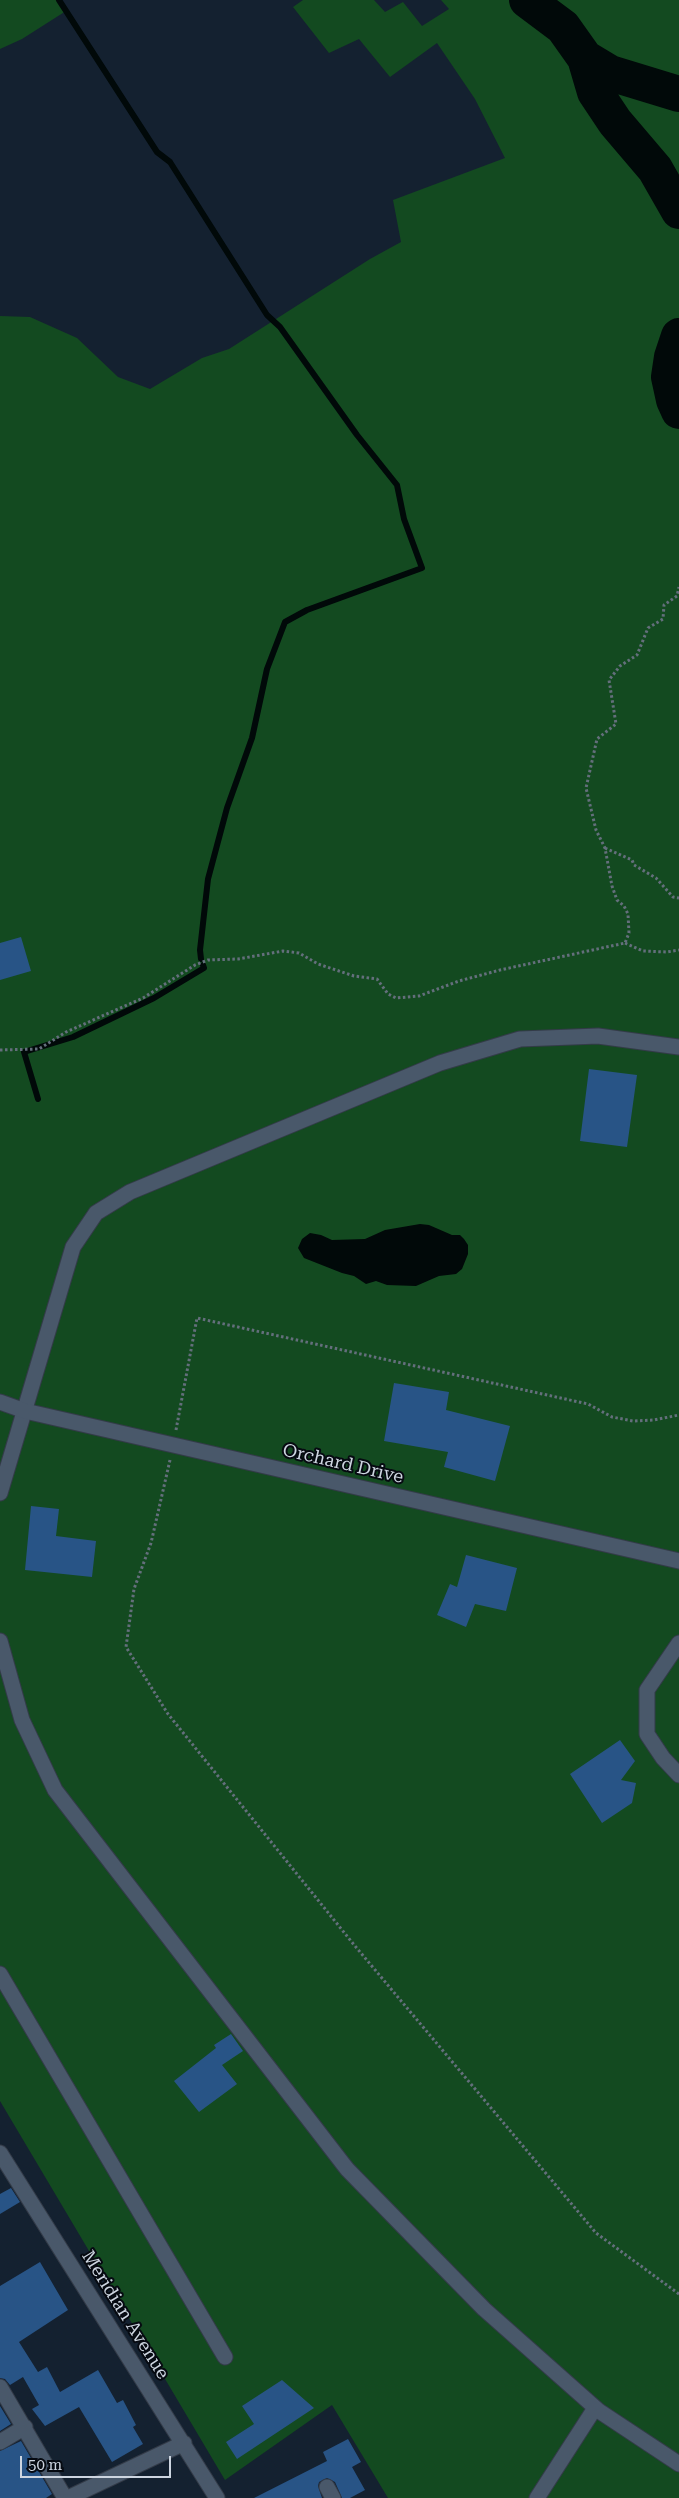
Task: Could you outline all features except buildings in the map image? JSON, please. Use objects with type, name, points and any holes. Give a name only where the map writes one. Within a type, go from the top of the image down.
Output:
[{"type":"street","points":[[0,1493],[74,1247],[96,1213],[130,1192],[440,1063],[520,1039],[598,1036],[679,1047]]},
{"type":"street","name":"Orchard Drive","points":[[0,1402],[25,1411],[679,1561]]},
{"type":"street","points":[[0,1642],[22,1720],[55,1790],[346,2169],[484,2309],[596,2408],[679,2464]]},
{"type":"street","points":[[679,1643],[648,1690],[647,1734],[663,1758],[679,1775]]},
{"type":"street","points":[[0,1974],[225,2357]]},
{"type":"street","name":"Meridian Avenue","points":[[0,2153],[217,2498]]},
{"type":"street","points":[[0,2387],[66,2498],[184,2444]]},
{"type":"street","points":[[537,2498],[596,2408]]},
{"type":"street","points":[[0,2442],[25,2427]]},
{"type":"path","points":[[625,943],[629,932],[628,914],[624,906],[617,900],[612,886],[605,848],[596,830],[586,788],[597,739],[616,724],[609,680],[620,666],[637,655],[648,628],[663,619],[664,605],[677,596],[679,587]]},
{"type":"path","points":[[605,848],[632,860],[634,865],[656,878],[673,897],[679,898]]},
{"type":"path","points":[[0,1050],[39,1049],[66,1032],[143,998],[208,960],[238,959],[283,951],[299,953],[327,968],[354,976],[377,979],[388,994],[396,998],[419,996],[459,980],[625,943],[643,951],[667,952],[679,950]]},
{"type":"path","points":[[679,1415],[654,1420],[633,1421],[612,1417],[588,1404],[197,1318],[173,1445],[151,1543],[134,1589],[126,1647],[174,1721],[355,1946],[596,2232],[679,2294]]},
{"type":"green space","points":[[0,0],[59,0],[66,11],[22,39],[0,49]]},
{"type":"green space","points":[[303,0],[374,0],[385,12],[403,2],[422,26],[449,9],[441,0],[679,0],[679,2498],[388,2498],[332,2405],[225,2480],[0,2101],[0,316],[30,317],[77,338],[118,377],[150,389],[202,358],[229,349],[370,259],[401,242],[393,200],[505,158],[475,99],[437,43],[390,77],[359,39],[329,53],[293,7]]},
{"type":"shaded area","points":[[420,1224],[429,1225],[452,1235],[460,1235],[464,1239],[468,1245],[468,1254],[462,1269],[456,1274],[439,1276],[416,1286],[387,1285],[376,1281],[366,1284],[354,1276],[304,1258],[298,1248],[302,1239],[310,1233],[332,1240],[365,1239],[385,1230]]},
{"type":"waterway","points":[[59,0],[157,152],[170,162],[267,315],[280,327],[357,435],[397,485],[404,519],[422,568],[307,610],[285,622],[267,669],[252,738],[227,808],[208,879],[200,950],[201,959]]},
{"type":"waterway","points":[[527,0],[563,27],[585,58],[595,92],[615,122],[655,169],[679,211]]},
{"type":"waterway","points":[[585,58],[610,73],[679,94]]},
{"type":"waterway","points":[[679,336],[672,357],[669,377],[674,400],[679,411]]},
{"type":"waterway","points":[[38,1099],[24,1052],[73,1037],[154,998],[204,968],[203,965]]}]
